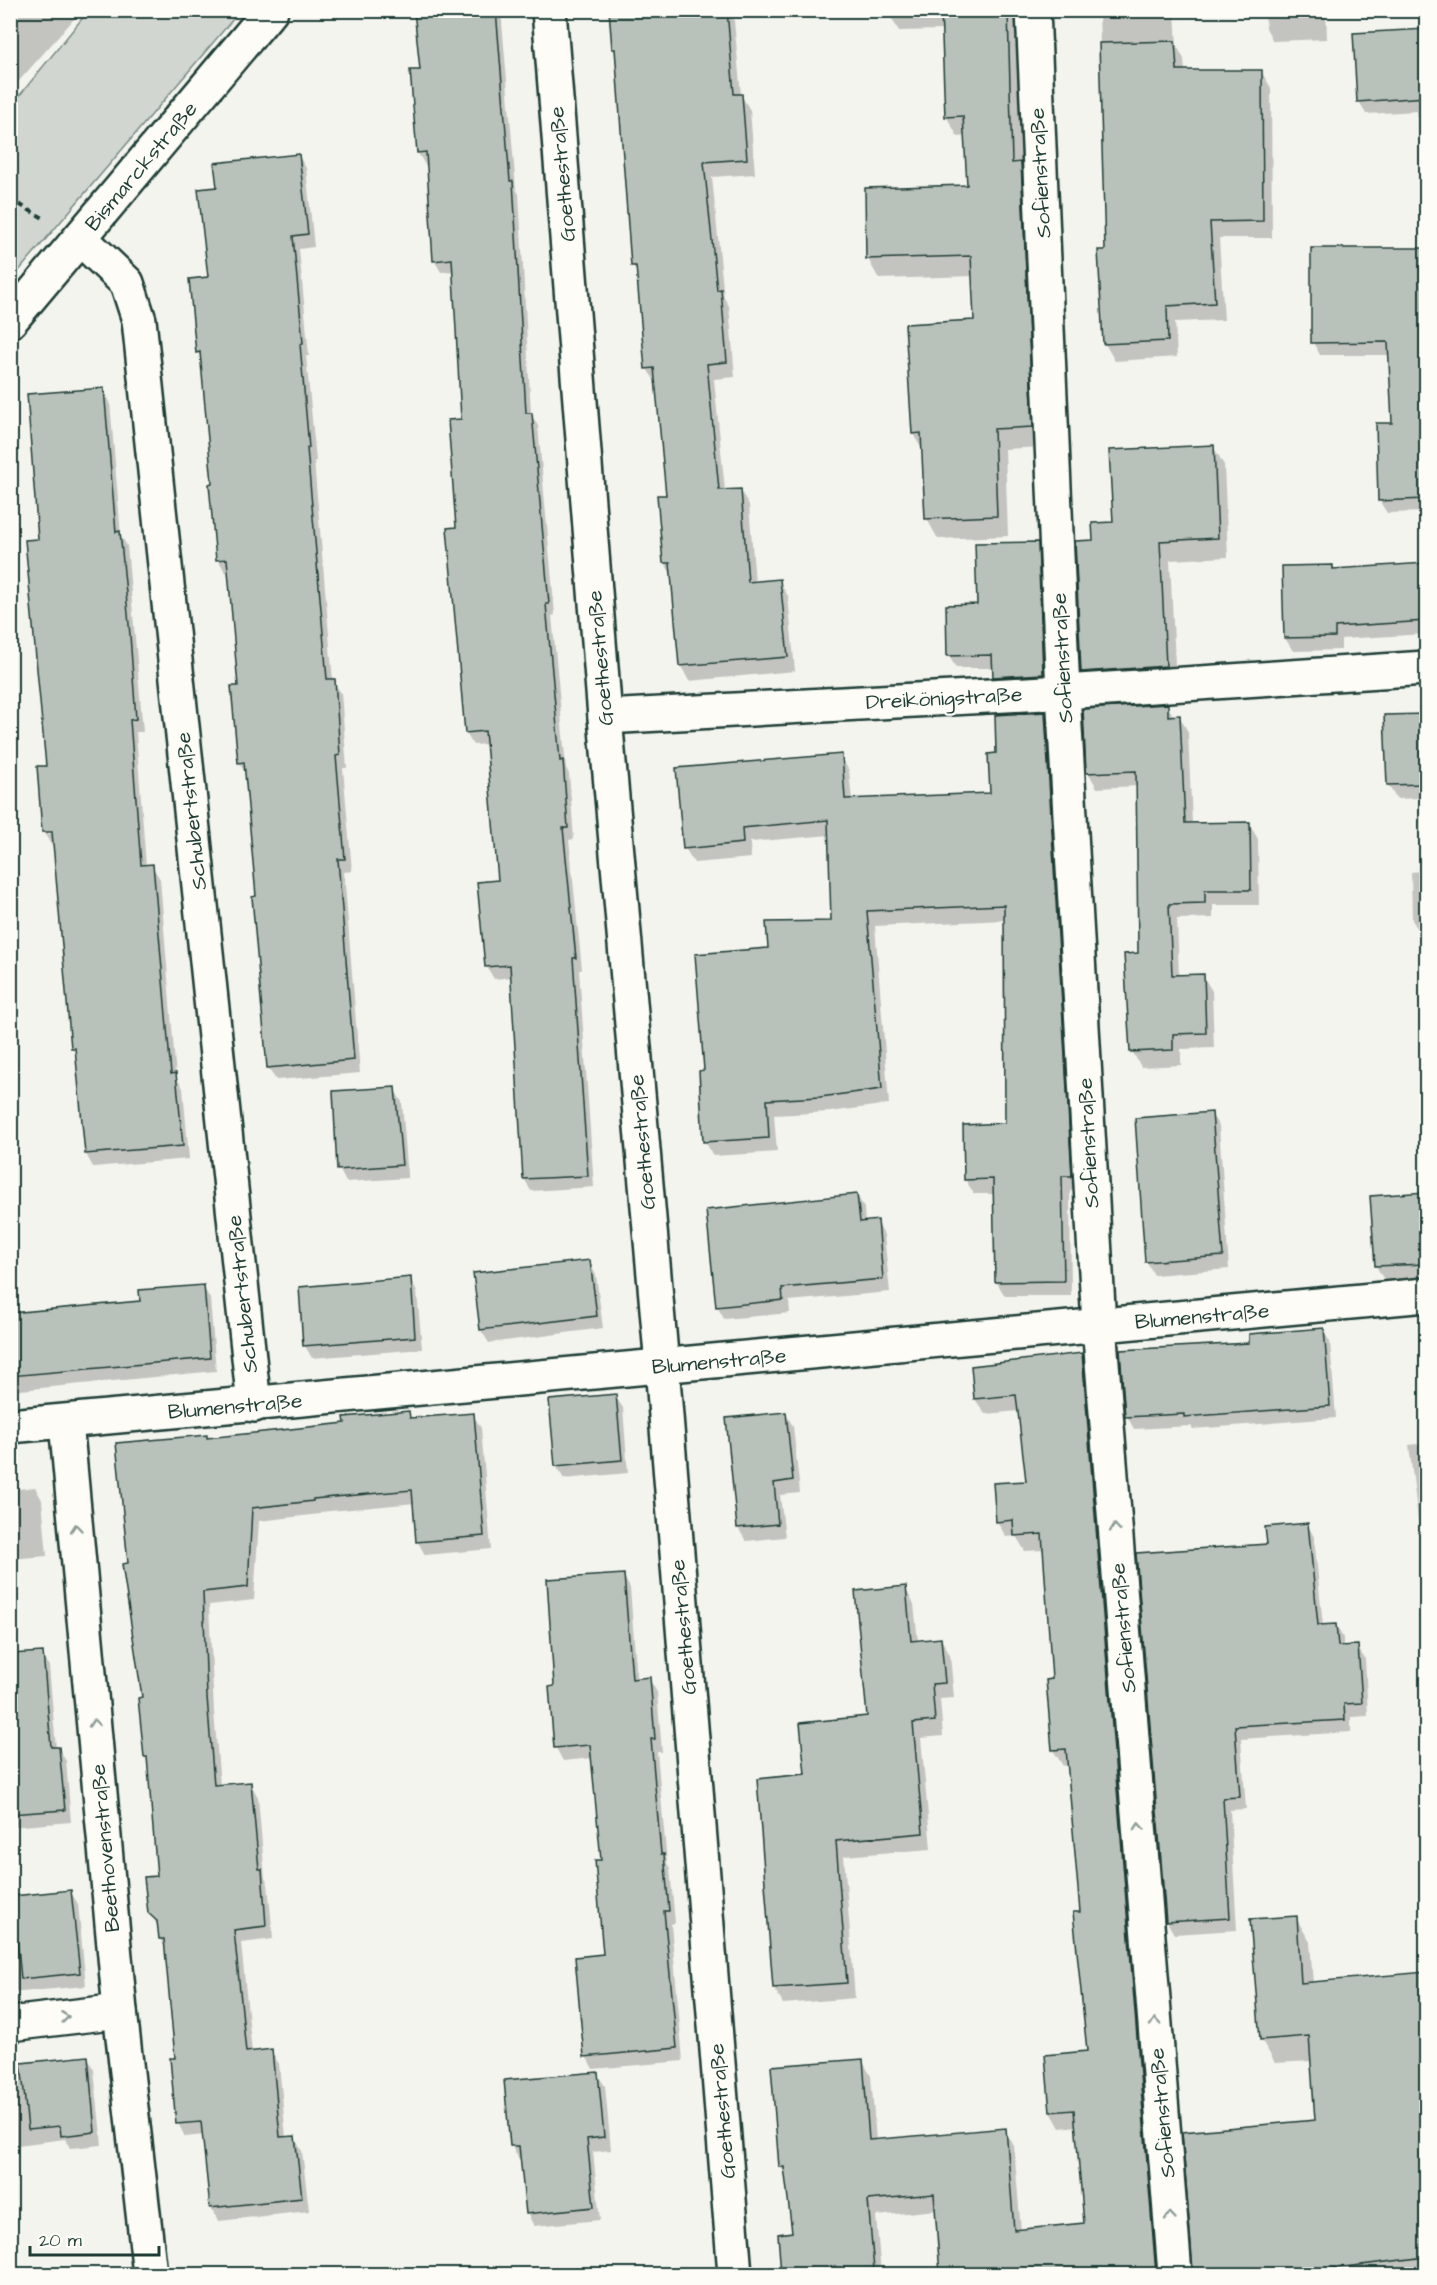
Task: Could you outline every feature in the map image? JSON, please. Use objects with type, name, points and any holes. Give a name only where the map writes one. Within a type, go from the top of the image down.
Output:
[{"type":"street","name":"Bismarckstraße","points":[[10,321],[271,10]]},
{"type":"street","name":"Goethestraße","points":[[549,10],[605,717],[662,1366],[735,2274]]},
{"type":"street","name":"Sofienstraße","points":[[1033,10],[1063,692],[1099,1325],[1175,2274]]},
{"type":"street","name":"Schubertstraße","points":[[80,238],[127,283],[139,320],[254,1405]]},
{"type":"street","name":"Dreikönigstraße","points":[[605,717],[1063,692],[1426,668]]},
{"type":"street","name":"Blumenstraße","points":[[10,1426],[1426,1295]]},
{"type":"street","name":"Beethovenstraße","points":[[66,1422],[120,2011],[150,2274]]},
{"type":"street","points":[[10,2024],[120,2011]]},
{"type":"shaded area","points":[[89,10],[240,11],[11,280],[11,106]]},
{"type":"building","points":[[414,10],[496,10],[510,181],[513,181],[526,413],[532,413],[560,761],[563,760],[568,828],[563,828],[576,958],[573,958],[588,1176],[523,1179],[510,965],[485,967],[477,882],[498,880],[485,731],[465,733],[447,528],[456,527],[448,420],[461,419],[452,259],[433,261],[426,152],[417,153],[410,70],[420,70]]},
{"type":"building","points":[[609,10],[727,10],[734,94],[742,94],[747,159],[704,162],[717,290],[721,289],[727,362],[707,364],[719,490],[741,489],[748,582],[780,579],[788,657],[679,666],[670,563],[663,563],[657,495],[666,495],[654,368],[645,369],[636,266],[631,266],[615,49],[612,49]]},
{"type":"building","points":[[941,10],[1008,10],[1012,163],[1021,162],[1033,427],[994,429],[997,516],[925,519],[921,433],[912,434],[905,324],[974,320],[971,256],[866,259],[865,188],[967,185],[963,116],[945,117]]},
{"type":"building","points":[[1426,29],[1426,97],[1357,102],[1353,33]]},
{"type":"building","points":[[1175,41],[1177,70],[1262,70],[1263,221],[1210,222],[1215,303],[1167,306],[1168,341],[1103,344],[1098,250],[1105,250],[1099,43]]},
{"type":"building","points":[[299,154],[308,234],[293,236],[303,343],[300,344],[309,448],[307,448],[327,679],[335,679],[340,755],[336,756],[345,859],[338,859],[354,1060],[267,1068],[252,897],[256,896],[244,762],[238,763],[231,686],[238,686],[227,559],[216,560],[209,484],[212,483],[200,352],[196,353],[189,279],[208,277],[198,189],[217,187],[214,163]]},
{"type":"building","points":[[1311,248],[1426,248],[1426,499],[1378,501],[1376,423],[1392,423],[1388,342],[1311,343]]},
{"type":"building","points":[[104,388],[116,532],[120,531],[130,635],[136,719],[130,720],[141,865],[153,864],[171,1074],[176,1073],[183,1146],[85,1154],[75,1048],[71,1048],[52,832],[42,832],[37,766],[46,766],[25,540],[38,539],[27,394]]},
{"type":"building","points":[[1214,445],[1218,538],[1160,541],[1166,666],[1081,672],[1075,541],[1093,540],[1092,523],[1113,522],[1109,450]]},
{"type":"building","points":[[1038,542],[1043,674],[993,677],[992,655],[947,656],[946,605],[977,604],[975,543]]},
{"type":"building","points":[[1426,563],[1426,621],[1335,627],[1335,637],[1284,638],[1282,566],[1333,565],[1333,569]]},
{"type":"building","points":[[1168,704],[1168,716],[1180,715],[1185,823],[1250,822],[1251,890],[1205,890],[1205,903],[1169,904],[1172,975],[1204,974],[1206,1033],[1173,1034],[1173,1050],[1130,1052],[1124,954],[1138,953],[1136,771],[1086,773],[1083,709]]},
{"type":"building","points":[[1045,712],[1072,1176],[1062,1176],[1064,1281],[995,1282],[993,1179],[964,1180],[963,1125],[1005,1123],[1004,905],[867,911],[882,1089],[820,1097],[767,1100],[769,1138],[703,1142],[699,1071],[704,1070],[695,954],[768,948],[766,922],[831,921],[828,820],[742,828],[743,843],[683,849],[676,768],[842,754],[845,799],[990,793],[988,754],[996,753],[995,715]]},
{"type":"building","points":[[1426,714],[1426,784],[1387,785],[1384,715]]},
{"type":"building","points":[[395,1087],[402,1165],[337,1170],[333,1091]]},
{"type":"building","points":[[1212,1112],[1223,1256],[1145,1262],[1135,1118]]},
{"type":"building","points":[[1426,1192],[1426,1264],[1375,1266],[1370,1196]]},
{"type":"building","points":[[857,1194],[860,1222],[878,1220],[883,1279],[782,1288],[783,1300],[716,1307],[706,1210]]},
{"type":"building","points":[[590,1260],[597,1316],[480,1330],[473,1273]]},
{"type":"building","points":[[411,1277],[415,1337],[303,1346],[299,1287]]},
{"type":"building","points":[[204,1285],[210,1358],[10,1376],[10,1313],[140,1301],[139,1290]]},
{"type":"building","points":[[1324,1328],[1330,1406],[1184,1417],[1184,1414],[1125,1417],[1120,1350],[1249,1343],[1249,1334]]},
{"type":"building","points":[[1082,1353],[1156,2274],[940,2274],[934,2194],[868,2200],[874,2270],[866,2271],[867,2274],[781,2274],[778,2234],[792,2232],[784,2167],[779,2167],[771,2066],[863,2059],[869,2140],[1006,2128],[1014,2230],[1084,2223],[1074,2110],[1050,2112],[1045,2055],[1087,2051],[1073,1912],[1080,1912],[1066,1749],[1052,1750],[1046,1680],[1052,1679],[1042,1534],[1014,1536],[1013,1520],[996,1522],[993,1483],[1026,1481],[1016,1395],[974,1399],[971,1366]]},
{"type":"building","points":[[616,1394],[622,1460],[555,1466],[549,1400]]},
{"type":"building","points":[[409,1411],[410,1418],[474,1413],[484,1536],[416,1542],[412,1490],[313,1499],[313,1501],[252,1508],[248,1587],[203,1592],[207,1697],[214,1785],[251,1782],[259,1869],[262,1869],[266,1926],[234,1930],[246,2052],[272,2049],[280,2137],[295,2136],[302,2198],[210,2208],[201,2122],[176,2124],[170,2058],[175,2058],[164,1939],[159,1939],[157,1921],[148,1913],[144,1877],[157,1876],[147,1757],[144,1757],[138,1698],[142,1697],[122,1564],[128,1563],[116,1443],[207,1435],[207,1438],[345,1423],[344,1417]]},
{"type":"building","points":[[786,1412],[793,1480],[774,1483],[778,1524],[737,1528],[726,1418]]},
{"type":"building","points":[[1308,1523],[1318,1625],[1336,1624],[1338,1646],[1358,1645],[1362,1703],[1344,1704],[1345,1720],[1235,1726],[1240,1797],[1223,1798],[1230,1918],[1166,1922],[1136,1553],[1267,1544],[1265,1527]]},
{"type":"building","points":[[624,1574],[632,1679],[650,1677],[655,1739],[651,1739],[661,1854],[664,1854],[669,1911],[664,1911],[677,2048],[584,2057],[575,1957],[603,1954],[595,1860],[601,1860],[590,1745],[554,1748],[549,1687],[554,1686],[547,1579]]},
{"type":"building","points":[[906,1586],[911,1641],[941,1638],[945,1683],[932,1684],[935,1721],[913,1723],[923,1833],[836,1841],[847,1983],[773,1988],[757,1779],[805,1774],[800,1723],[867,1716],[855,1591]]},
{"type":"building","points":[[43,1652],[51,1747],[59,1747],[65,1810],[10,1814],[10,1654]]},
{"type":"building","points":[[71,1890],[80,1973],[21,1979],[13,1896]]},
{"type":"building","points":[[1297,1916],[1301,1983],[1426,1972],[1426,2257],[1321,2270],[1321,2273],[1193,2274],[1182,2132],[1315,2120],[1309,2036],[1260,2040],[1250,1919]]},
{"type":"building","points":[[88,2056],[95,2132],[61,2136],[60,2126],[28,2129],[21,2063]]},
{"type":"building","points":[[598,2072],[604,2137],[587,2139],[594,2207],[526,2214],[519,2146],[510,2146],[504,2080]]}]
